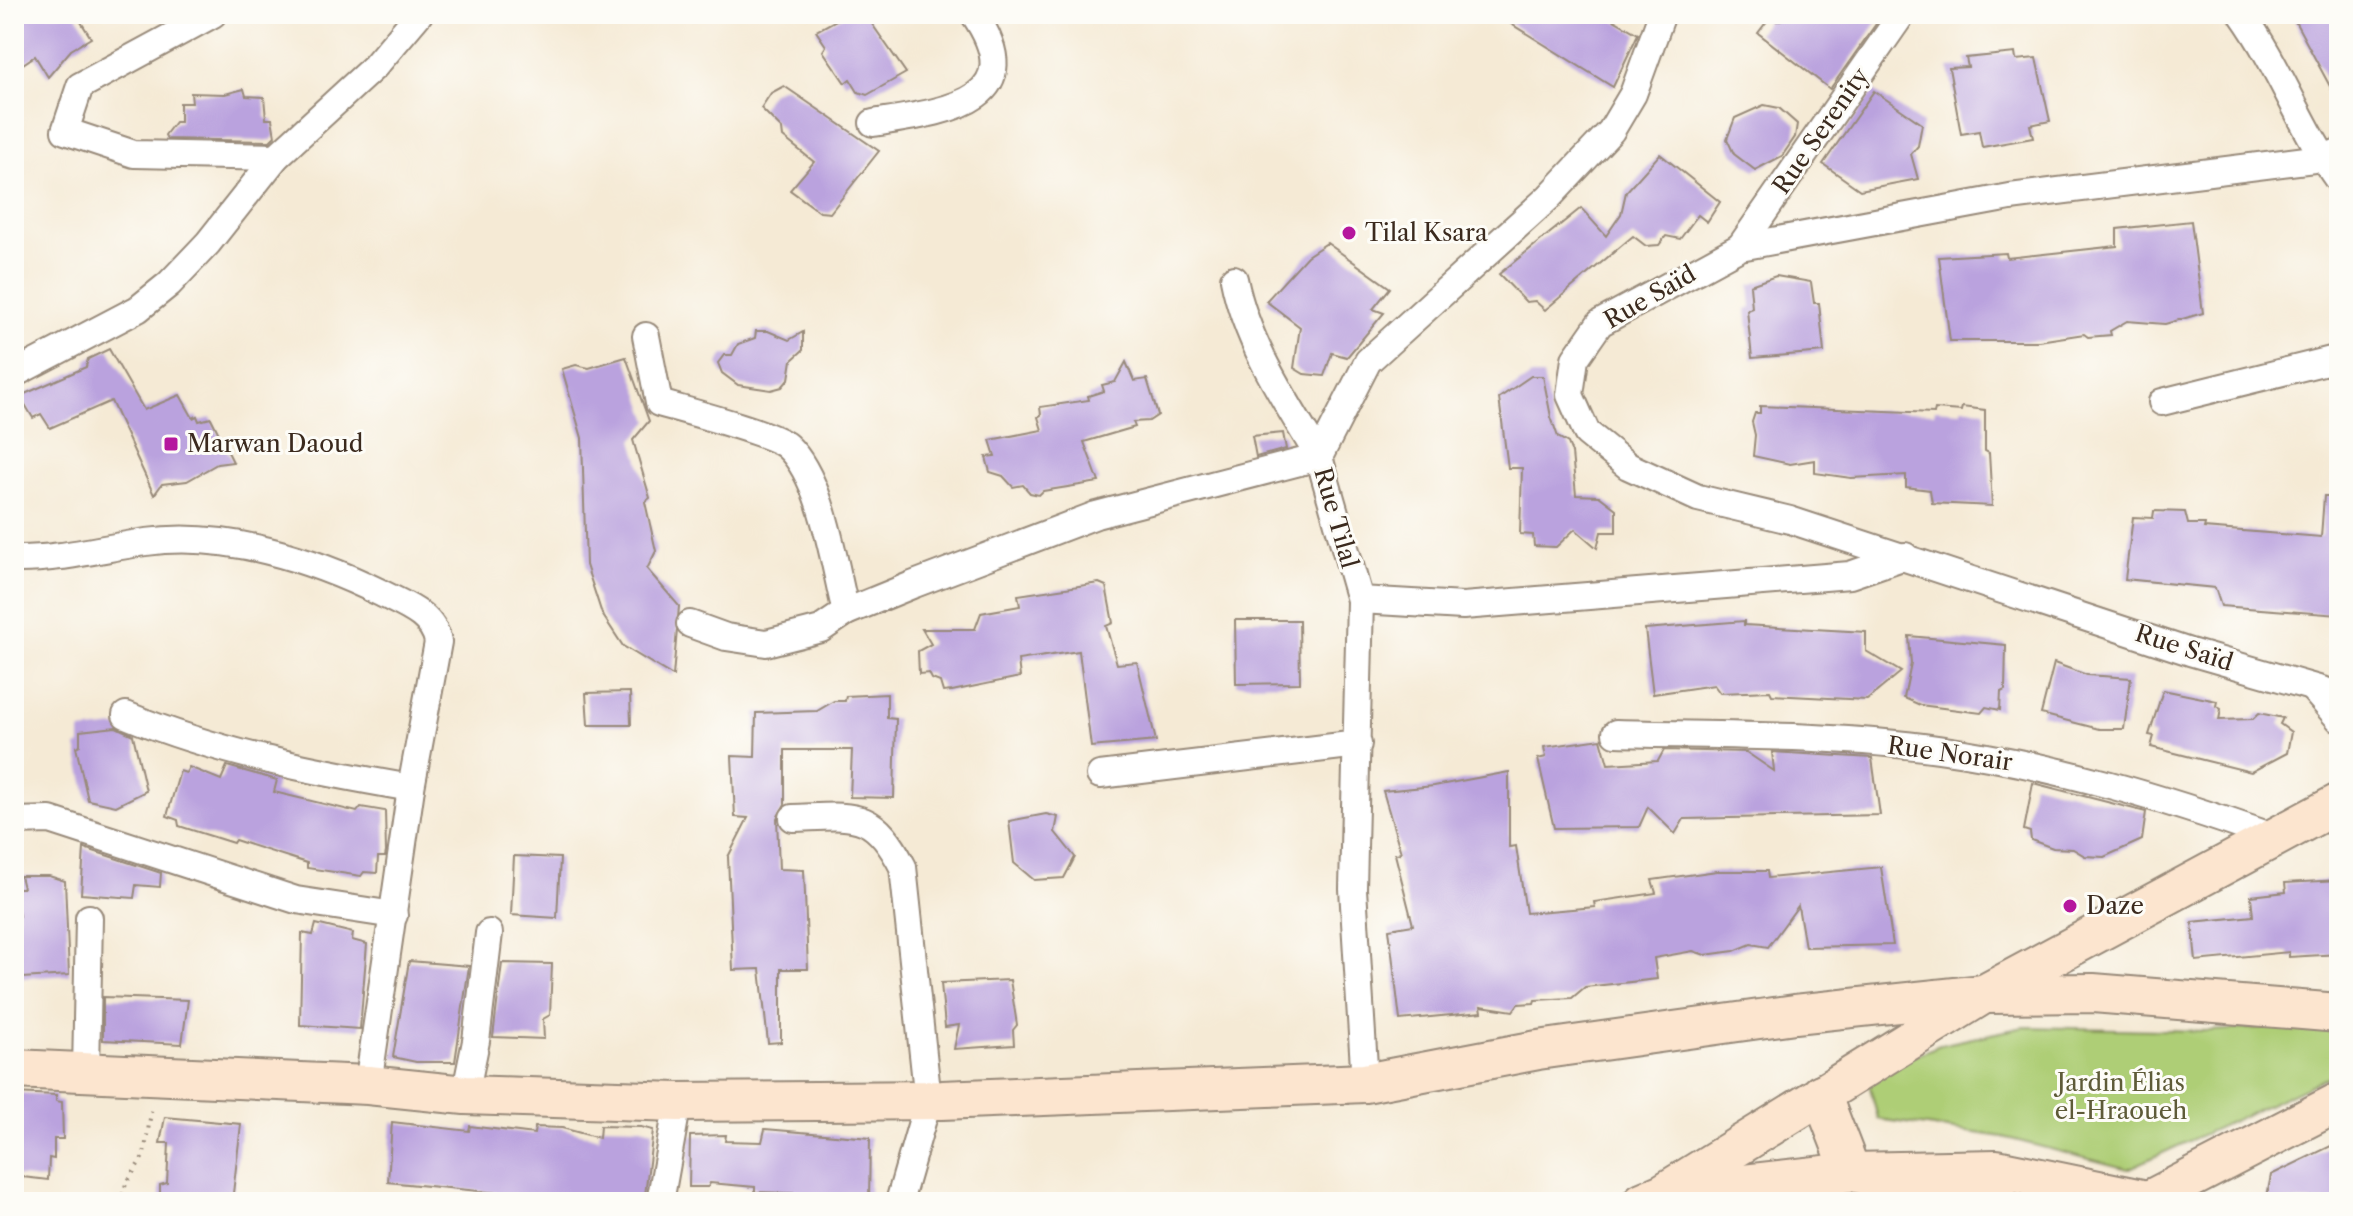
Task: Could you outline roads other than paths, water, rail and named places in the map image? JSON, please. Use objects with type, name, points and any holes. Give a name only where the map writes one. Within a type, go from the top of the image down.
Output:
[{"type":"street","points":[[213,14],[80,86],[65,131],[134,154],[276,157]]},
{"type":"street","points":[[14,374],[153,298],[208,243],[276,157],[375,66],[419,14]]},
{"type":"street","points":[[873,123],[937,112],[973,100],[986,88],[996,61],[993,46],[974,14]]},
{"type":"street","name":"Rue Tilal","points":[[1662,14],[1633,94],[1611,131],[1549,197],[1368,361],[1319,457],[1360,600],[1463,606],[1850,575],[1905,556]]},
{"type":"street","name":"Rue Serenity","points":[[1740,247],[1902,14]]},
{"type":"street","points":[[2242,14],[2331,155],[2339,181]]},
{"type":"street","name":"Rue Saïd","points":[[2331,155],[2010,197],[1740,247],[1600,323],[1575,359],[1570,395],[1587,433],[1628,466],[1698,498],[1790,520],[2190,652],[2339,695]]},
{"type":"street","points":[[690,624],[726,637],[766,643],[821,629],[846,612],[1096,515],[1319,457],[1270,376],[1240,311],[1234,279]]},
{"type":"street","points":[[646,336],[659,403],[785,444],[805,469],[821,513],[846,612]]},
{"type":"street","points":[[2162,402],[2339,358]]},
{"type":"street","points":[[14,559],[95,552],[147,542],[216,543],[318,566],[418,613],[431,623],[438,642],[411,788],[368,1085]]},
{"type":"street","points":[[1360,600],[1353,889],[1365,1083]]},
{"type":"street","points":[[2312,688],[2339,719]]},
{"type":"street","points":[[126,715],[214,747],[264,760],[411,788]]},
{"type":"street","name":"Rue Norair","points":[[1616,733],[1815,739],[1975,755],[2156,795],[2273,837]]},
{"type":"street","points":[[1100,775],[1358,744]]},
{"type":"street","points":[[1652,1197],[1984,994],[2339,803]]},
{"type":"street","points":[[793,818],[847,816],[864,820],[888,837],[903,867],[928,1101],[899,1202]]},
{"type":"street","points":[[14,821],[50,820],[296,900],[394,915]]},
{"type":"street","points":[[86,1072],[89,918]]},
{"type":"street","points":[[465,1095],[476,1041],[489,933]]},
{"type":"street","points":[[14,1069],[368,1085],[465,1095],[678,1102],[928,1101],[1365,1083],[1538,1050],[1795,1014],[1984,994],[2093,993],[2339,1013]]},
{"type":"street","points":[[1821,1094],[1851,1172]]},
{"type":"street","points":[[660,1202],[678,1102]]},
{"type":"street","points":[[1652,1197],[1851,1172],[1997,1169],[2153,1201],[2339,1102]]},
{"type":"street","points":[[1851,1172],[1999,1202]]},
{"type":"place","name":"Tilal Ksara","points":[[1349,233]]},
{"type":"place","name":"Marwan Daoud","points":[[171,444]]},
{"type":"place","name":"Daze","points":[[2070,906]]},
{"type":"park label","name":"Jardin Élias el-Hraoueh","points":[[2121,1097]]}]
